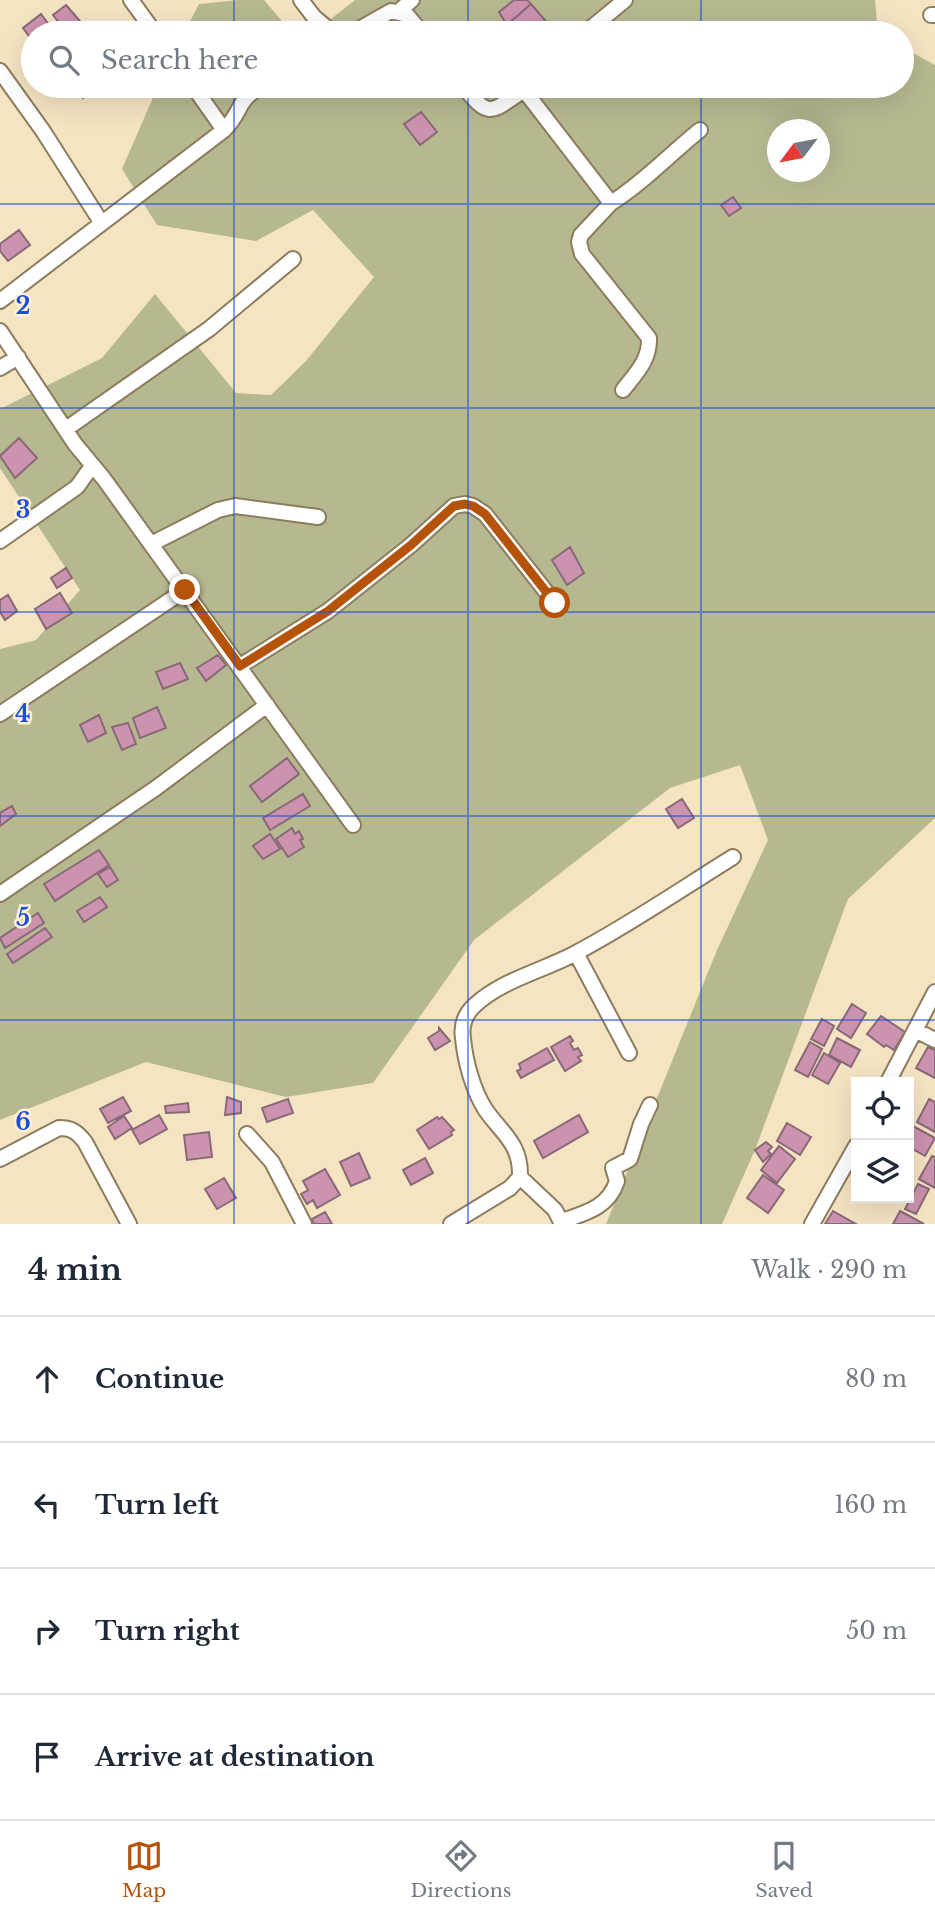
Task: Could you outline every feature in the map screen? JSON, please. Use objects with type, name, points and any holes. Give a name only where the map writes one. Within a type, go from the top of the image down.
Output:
[{"type":"street","points":[[131,0],[146,21]]},
{"type":"street","points":[[301,0],[318,21]]},
{"type":"street","points":[[399,11],[412,0]]},
{"type":"street","points":[[600,21],[625,0]]},
{"type":"street","points":[[372,21],[391,10],[407,15],[412,21]]},
{"type":"street","points":[[0,71],[43,131],[101,222]]},
{"type":"street","points":[[202,98],[225,130]]},
{"type":"street","points":[[0,301],[225,130],[235,120],[239,105],[245,98]]},
{"type":"street","points":[[473,98],[487,110],[495,110],[512,98]]},
{"type":"street","points":[[534,98],[611,203]]},
{"type":"street","points":[[623,390],[646,360],[649,338],[582,254],[579,242],[581,235],[611,203],[633,190],[654,167],[700,130]]},
{"type":"street","points":[[66,429],[209,329],[293,259]]},
{"type":"street","points":[[0,331],[92,466],[185,590],[353,825]]},
{"type":"street","points":[[0,368],[18,357]]},
{"type":"street","points":[[0,541],[77,487],[92,466]]},
{"type":"street","points":[[151,544],[218,510],[235,506],[318,517]]},
{"type":"street","points":[[240,666],[328,611],[411,545],[454,506],[473,506],[485,514],[555,603]]},
{"type":"street","points":[[0,714],[185,590]]},
{"type":"street","points":[[0,894],[156,788],[267,705]]},
{"type":"street","points":[[650,1105],[638,1131],[630,1159],[613,1168],[617,1181],[608,1198],[594,1210],[562,1222],[555,1210],[520,1177],[519,1153],[484,1107],[469,1069],[462,1036],[463,1021],[477,1003],[497,989],[576,953],[733,857]]},
{"type":"street","points":[[576,953],[629,1053]]},
{"type":"street","points":[[891,1077],[935,992]]},
{"type":"street","points":[[915,1030],[935,1040]]},
{"type":"street","points":[[0,1159],[59,1128],[76,1132],[85,1142],[130,1224]]},
{"type":"street","points":[[247,1134],[272,1162],[304,1224]]},
{"type":"street","points":[[812,1224],[851,1155]]},
{"type":"street","points":[[451,1224],[510,1188],[520,1177]]},
{"type":"green space","points":[[264,0],[282,21],[190,21],[199,4]]},
{"type":"green space","points":[[355,0],[875,0],[877,21],[328,21]]},
{"type":"green space","points":[[914,54],[935,65],[935,818],[848,899],[755,1150],[722,1224],[606,1224],[717,950],[768,840],[740,765],[670,788],[474,940],[373,1083],[286,1097],[146,1062],[0,1120],[0,649],[36,640],[80,590],[0,468],[0,409],[102,358],[155,294],[236,393],[271,395],[306,361],[374,277],[313,210],[256,241],[157,225],[122,169],[153,98],[914,98]]},
{"type":"building","points":[[514,0],[527,0],[531,4],[512,21],[505,21],[499,12]]},
{"type":"building","points":[[531,4],[546,21],[512,21]]},
{"type":"building","points":[[66,5],[80,21],[58,21],[53,15]]},
{"type":"building","points":[[41,14],[46,21],[32,21]]},
{"type":"building","points":[[421,112],[437,132],[420,145],[404,124]]},
{"type":"building","points":[[733,197],[741,208],[729,216],[721,205]]},
{"type":"building","points":[[19,230],[30,245],[8,261],[0,251],[0,244]]},
{"type":"building","points":[[19,438],[37,458],[15,478],[0,456]]},
{"type":"building","points":[[570,547],[584,573],[567,585],[552,560]]},
{"type":"building","points":[[66,568],[72,578],[57,588],[51,578]]},
{"type":"building","points":[[60,593],[72,613],[46,629],[35,609]]},
{"type":"building","points":[[8,595],[17,611],[5,620],[0,612],[0,600]]},
{"type":"building","points":[[218,655],[226,665],[206,681],[197,668]]},
{"type":"building","points":[[180,663],[188,679],[163,689],[156,672]]},
{"type":"building","points":[[157,707],[166,728],[140,738],[133,718]]},
{"type":"building","points":[[99,715],[106,733],[88,742],[80,725]]},
{"type":"building","points":[[128,723],[136,744],[122,750],[112,727]]},
{"type":"building","points":[[287,758],[299,774],[262,802],[250,786]]},
{"type":"building","points":[[303,794],[310,806],[270,830],[263,818]]},
{"type":"building","points":[[682,799],[694,818],[678,828],[666,809]]},
{"type":"building","points":[[12,806],[16,814],[0,826],[0,813]]},
{"type":"building","points":[[292,828],[295,834],[299,831],[304,847],[288,857],[276,839]]},
{"type":"building","points":[[270,834],[280,849],[263,859],[253,846]]},
{"type":"building","points":[[99,850],[109,865],[55,901],[44,884]]},
{"type":"building","points":[[110,867],[118,880],[107,887],[98,874]]},
{"type":"building","points":[[100,897],[107,907],[84,922],[77,911]]},
{"type":"building","points":[[38,913],[44,923],[5,948],[0,938]]},
{"type":"building","points":[[45,928],[52,937],[13,963],[7,954]]},
{"type":"building","points":[[852,1004],[866,1013],[851,1038],[837,1029]]},
{"type":"building","points":[[881,1016],[905,1032],[894,1050],[886,1045],[884,1047],[867,1034]]},
{"type":"building","points":[[822,1019],[834,1026],[824,1046],[811,1039]]},
{"type":"building","points":[[439,1028],[450,1041],[435,1050],[428,1038],[439,1031]]},
{"type":"building","points":[[570,1036],[574,1050],[578,1048],[582,1055],[578,1057],[581,1061],[565,1071],[551,1047]]},
{"type":"building","points":[[837,1038],[860,1050],[851,1067],[829,1055]]},
{"type":"building","points":[[810,1042],[822,1049],[808,1077],[795,1070]]},
{"type":"building","points":[[928,1047],[935,1050],[935,1078],[916,1068]]},
{"type":"building","points":[[547,1048],[554,1060],[521,1078],[517,1071],[521,1069],[519,1064]]},
{"type":"building","points":[[824,1053],[840,1063],[828,1084],[812,1075]]},
{"type":"building","points":[[123,1097],[131,1111],[108,1123],[100,1109]]},
{"type":"building","points":[[227,1097],[241,1102],[241,1113],[225,1115]]},
{"type":"building","points":[[288,1099],[293,1113],[267,1122],[262,1108]]},
{"type":"building","points":[[929,1099],[935,1102],[935,1132],[917,1122]]},
{"type":"building","points":[[188,1103],[189,1112],[166,1113],[165,1106]]},
{"type":"building","points":[[159,1115],[167,1129],[140,1144],[132,1130]]},
{"type":"building","points":[[579,1115],[588,1132],[543,1158],[534,1141]]},
{"type":"building","points":[[124,1116],[132,1128],[115,1139],[108,1127]]},
{"type":"building","points":[[437,1117],[442,1117],[454,1130],[452,1135],[429,1149],[417,1130]]},
{"type":"building","points":[[787,1123],[811,1137],[800,1155],[777,1141]]},
{"type":"building","points":[[914,1127],[935,1138],[925,1156],[914,1150]]},
{"type":"building","points":[[209,1132],[212,1157],[187,1160],[184,1135]]},
{"type":"building","points":[[766,1142],[772,1147],[768,1151],[771,1154],[763,1162],[755,1150]]},
{"type":"building","points":[[779,1146],[795,1159],[777,1183],[761,1170]]},
{"type":"building","points":[[359,1153],[370,1178],[351,1186],[340,1162]]},
{"type":"building","points":[[932,1156],[935,1157],[935,1188],[919,1179]]},
{"type":"building","points":[[425,1158],[433,1173],[411,1185],[403,1170]]},
{"type":"building","points":[[325,1169],[340,1195],[317,1208],[313,1200],[307,1204],[301,1194],[308,1190],[303,1181]]},
{"type":"building","points":[[763,1175],[784,1190],[768,1213],[747,1198]]},
{"type":"building","points":[[224,1178],[236,1198],[217,1209],[205,1189]]},
{"type":"building","points":[[918,1184],[929,1189],[916,1214],[905,1209],[908,1203],[914,1203],[914,1192]]},
{"type":"building","points":[[833,1211],[856,1224],[825,1224]]},
{"type":"building","points":[[900,1211],[924,1224],[893,1224]]},
{"type":"building","points":[[325,1212],[332,1224],[314,1224],[312,1219]]},
{"type":"route","points":[[185,590],[240,666],[328,611],[411,545],[454,506],[465,504],[485,514],[555,603]]}]
